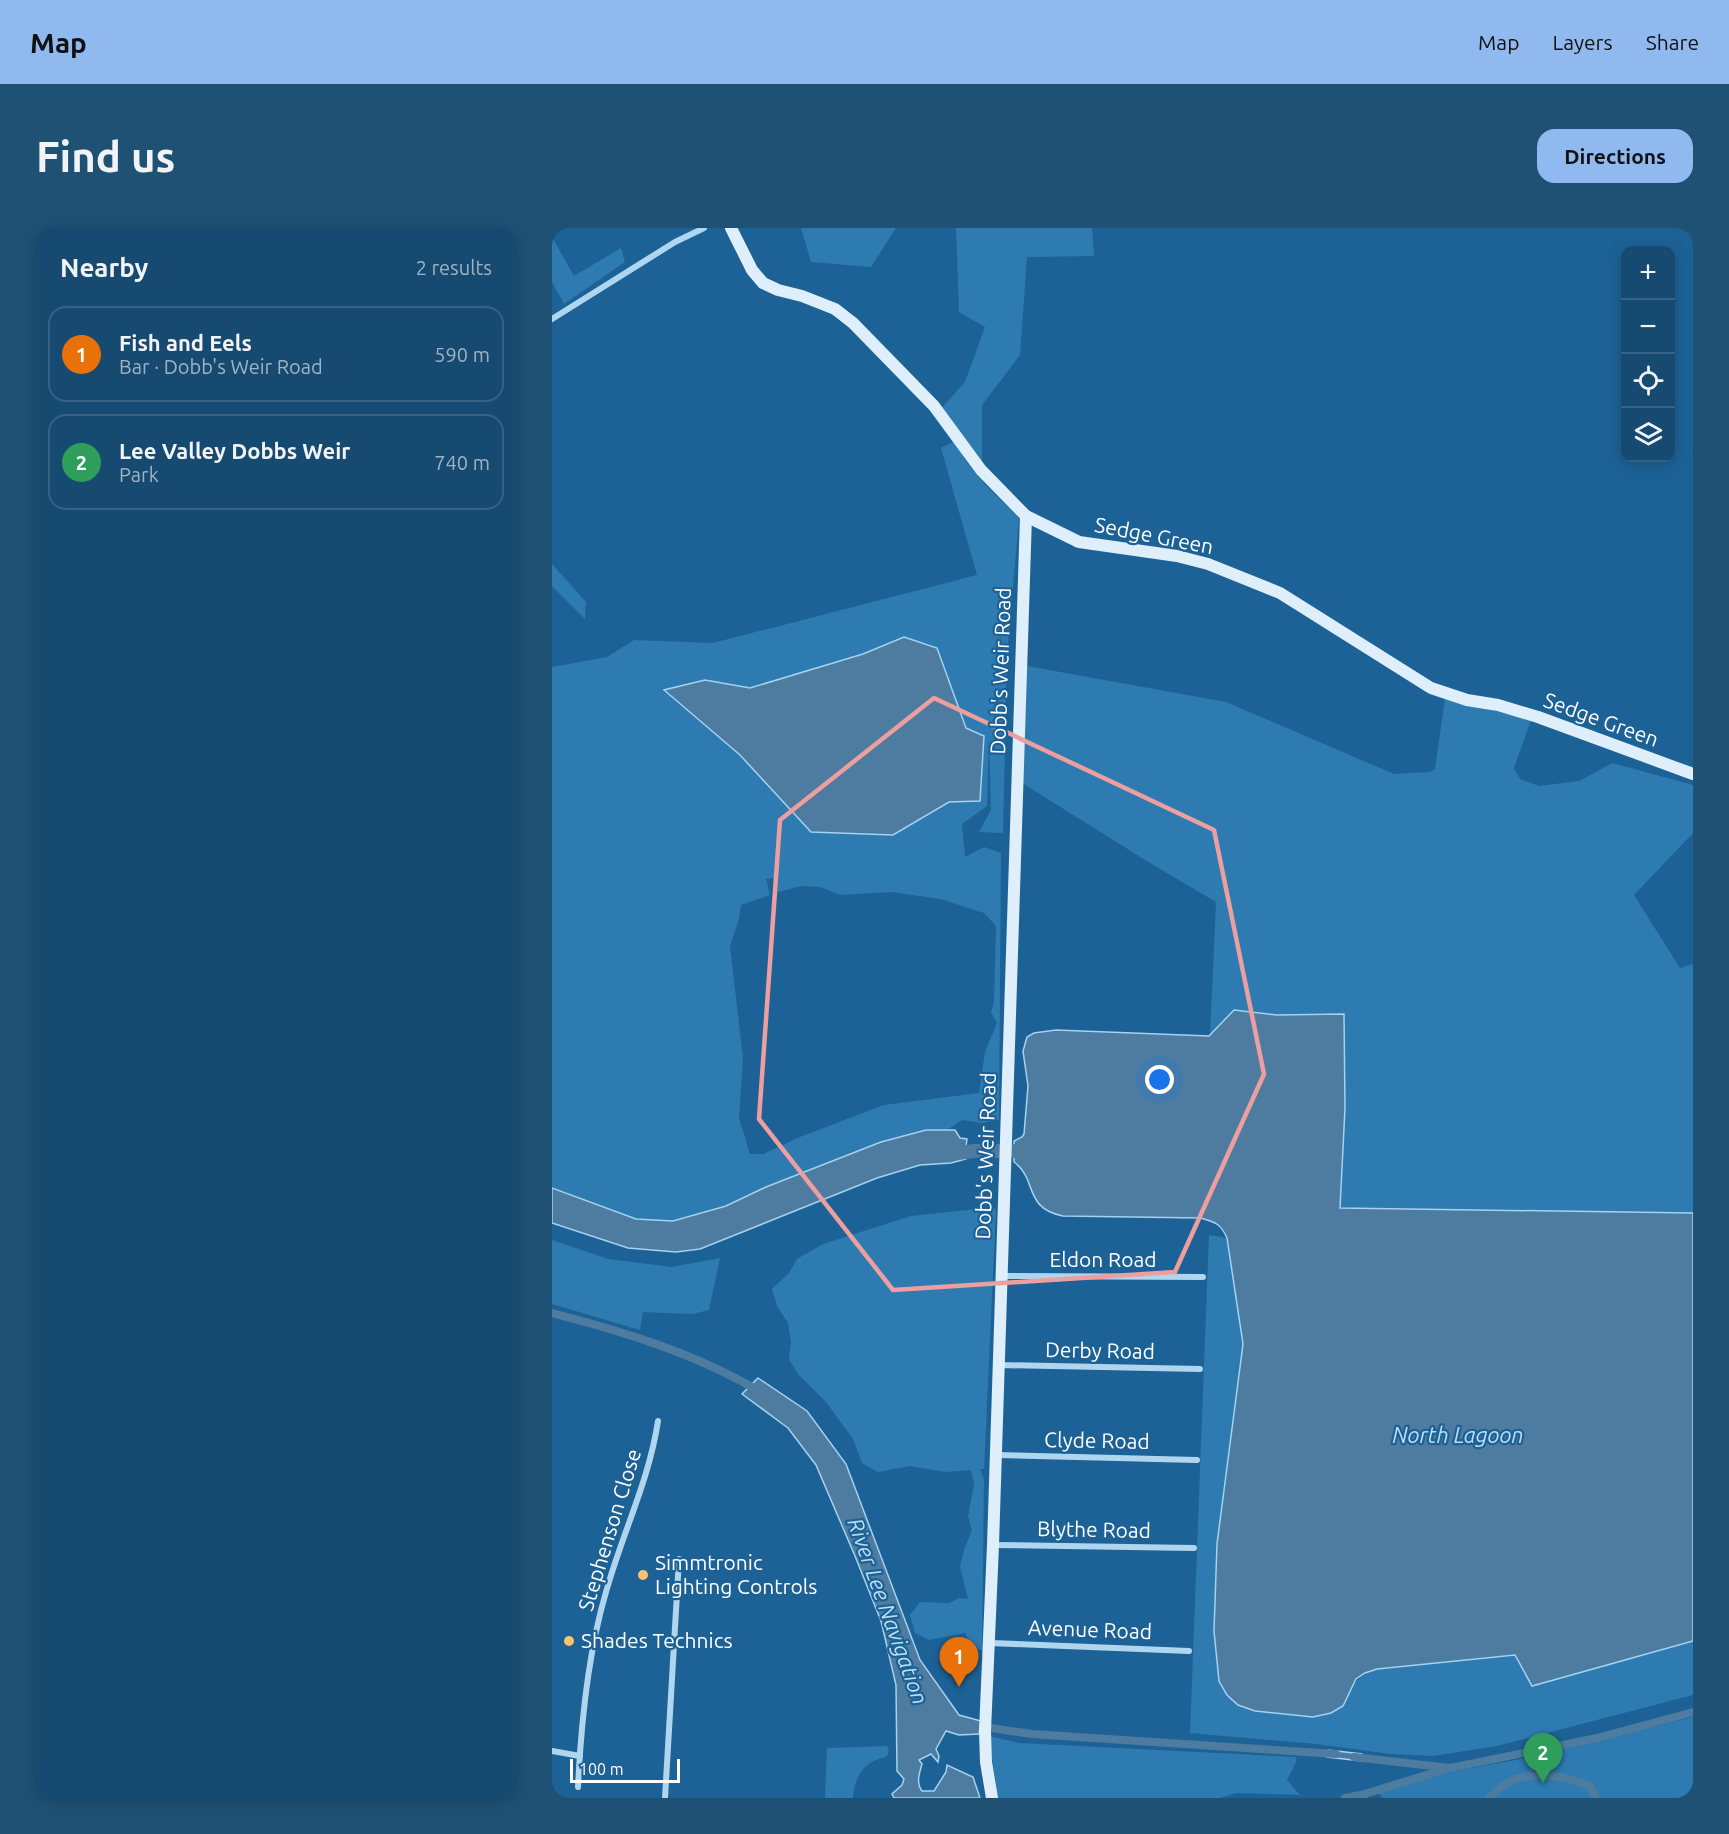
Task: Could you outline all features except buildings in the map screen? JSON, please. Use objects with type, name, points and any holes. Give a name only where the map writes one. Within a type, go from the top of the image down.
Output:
[{"type":"street","points":[[552,319],[675,242],[704,228]]},
{"type":"street","name":"Sedge Green","points":[[731,228],[752,270],[763,283],[835,309],[853,323],[934,406],[981,470],[1026,516],[1080,542],[1177,556],[1208,564],[1280,593],[1431,688],[1467,700],[1498,705],[1538,717],[1693,774]]},
{"type":"street","name":"Dobb's Weir Road","points":[[992,1798],[985,1734],[990,1643],[1026,516]]},
{"type":"street","name":"Eldon Road","points":[[1002,1276],[1203,1277]]},
{"type":"street","name":"Derby Road","points":[[999,1365],[1200,1369]]},
{"type":"street","name":"Stephenson Close","points":[[578,1787],[588,1685],[604,1598],[648,1469],[658,1421]]},
{"type":"street","name":"Clyde Road","points":[[996,1455],[1197,1460]]},
{"type":"street","name":"Blythe Road","points":[[993,1545],[1194,1548]]},
{"type":"street","points":[[665,1798],[679,1558]]},
{"type":"street","name":"Avenue Road","points":[[990,1643],[1189,1651]]},
{"type":"street","points":[[552,1751],[580,1756]]},
{"type":"highlighted area","points":[[934,698],[1214,830],[1264,1074],[1175,1272],[893,1290],[759,1119],[780,820]]},
{"type":"shaded area","points":[[801,228],[896,228],[871,267],[811,262]]},
{"type":"shaded area","points":[[956,228],[1092,228],[1094,256],[1027,257],[1020,355],[982,405],[982,461],[940,410],[965,382],[985,327],[959,312]]},
{"type":"shaded area","points":[[552,237],[574,276],[621,248],[625,262],[564,304],[552,282]]},
{"type":"shaded area","points":[[955,441],[975,472],[1019,518],[1007,655],[1003,833],[979,832],[991,810],[989,737],[987,806],[962,824],[965,857],[984,847],[1001,853],[999,1120],[982,1123],[962,1120],[947,1130],[926,1130],[881,1142],[766,1187],[726,1206],[673,1221],[636,1219],[552,1188],[552,667],[607,657],[634,640],[713,643],[977,575],[941,448]],"holes":[[[776,878],[773,883],[776,891],[779,892],[801,886],[820,887],[840,895],[891,892],[941,899],[984,913],[996,926],[994,1002],[991,1012],[997,1023],[985,1052],[979,1093],[884,1105],[800,1137],[763,1154],[750,1154],[739,1118],[743,1058],[730,946],[741,905],[770,895],[766,879]]]},
{"type":"shaded area","points":[[552,564],[586,602],[585,619],[552,586]]},
{"type":"shaded area","points":[[1027,666],[1226,702],[1394,774],[1430,772],[1435,769],[1445,698],[1531,720],[1514,768],[1520,779],[1539,786],[1579,781],[1612,763],[1693,785],[1693,833],[1634,895],[1680,968],[1693,964],[1693,1213],[1339,1208],[1345,1108],[1277,1015],[1234,1010],[1210,1036],[1216,902],[1022,783]]},
{"type":"shaded area","points":[[996,1209],[984,1469],[980,1469],[984,1479],[982,1650],[973,1649],[965,1633],[929,1640],[915,1633],[910,1615],[920,1602],[949,1603],[959,1598],[968,1599],[960,1567],[972,1530],[968,1516],[974,1484],[971,1470],[946,1472],[910,1466],[878,1472],[862,1463],[853,1439],[826,1402],[799,1375],[789,1360],[791,1342],[788,1323],[777,1306],[772,1289],[789,1273],[797,1259],[823,1244],[911,1216]]},
{"type":"shaded area","points":[[1209,1235],[1227,1238],[1243,1344],[1217,1544],[1214,1631],[1219,1681],[1227,1695],[1238,1705],[1255,1711],[1313,1717],[1343,1706],[1352,1687],[1359,1679],[1377,1669],[1515,1655],[1533,1686],[1693,1641],[1693,1695],[1497,1746],[1433,1756],[1391,1754],[1316,1744],[1190,1733]]},
{"type":"shaded area","points":[[552,1240],[608,1259],[672,1267],[720,1258],[709,1310],[692,1314],[643,1312],[640,1330],[552,1304]]},
{"type":"shaded area","points":[[1693,1717],[1693,1798],[1383,1798],[1377,1792],[1444,1773],[1521,1759]]},
{"type":"shaded area","points":[[989,1736],[1019,1743],[1296,1757],[1296,1762],[1287,1780],[1300,1795],[1237,1793],[1219,1798],[998,1798]]},
{"type":"shaded area","points":[[887,1746],[889,1751],[887,1756],[862,1770],[855,1784],[853,1798],[825,1798],[827,1748]]},
{"type":"water","points":[[904,637],[937,648],[966,728],[984,736],[980,801],[949,802],[893,835],[811,832],[740,755],[664,690],[705,680],[750,688],[863,654]]},
{"type":"water","name":"North Lagoon","points":[[1234,1010],[1277,1015],[1344,1014],[1345,1108],[1340,1208],[1693,1213],[1693,1641],[1532,1686],[1515,1655],[1377,1669],[1356,1679],[1343,1706],[1331,1713],[1313,1717],[1255,1711],[1238,1705],[1227,1695],[1219,1681],[1214,1631],[1217,1544],[1243,1344],[1227,1238],[1217,1224],[1201,1218],[1063,1216],[1050,1212],[1036,1200],[1026,1177],[1014,1162],[1014,1141],[1024,1134],[1028,1086],[1023,1051],[1027,1037],[1034,1033],[1056,1030],[1209,1036]]},
{"type":"water","points":[[926,1130],[955,1130],[960,1138],[967,1139],[964,1149],[966,1159],[951,1163],[920,1165],[877,1178],[700,1249],[676,1252],[628,1248],[552,1223],[552,1188],[636,1219],[673,1221],[726,1206],[766,1187],[881,1142]]},
{"type":"water","points":[[758,1378],[807,1411],[846,1464],[920,1660],[959,1715],[981,1721],[979,1734],[959,1735],[946,1731],[936,1749],[939,1756],[938,1762],[931,1754],[919,1760],[922,1764],[919,1778],[920,1788],[922,1791],[934,1791],[946,1772],[947,1765],[973,1777],[980,1798],[894,1798],[892,1794],[902,1785],[904,1779],[897,1771],[896,1685],[881,1621],[816,1465],[788,1428],[742,1394]]},
{"type":"water","points":[[1328,1750],[1362,1754],[1361,1761],[1327,1757]]},
{"type":"waterway","points":[[947,1154],[1014,1151]]},
{"type":"waterway","name":"River Lee Navigation","points":[[552,1313],[657,1344],[708,1365],[757,1390]]},
{"type":"waterway","name":"River Lee Navigation","points":[[1354,1757],[1450,1768],[1597,1738],[1693,1712]]},
{"type":"waterway","name":"River Lee Navigation","points":[[984,1727],[1032,1734],[1336,1754]]},
{"type":"waterway","points":[[1361,1795],[1446,1769]]},
{"type":"waterway","points":[[1490,1798],[1512,1781],[1537,1775],[1564,1778],[1590,1786],[1596,1798]]},
{"type":"waterway","points":[[1345,1798],[1361,1795],[1364,1797]]},
{"type":"place","name":"Simmtronic Lighting Controls","points":[[643,1575]]},
{"type":"place","name":"Shades Technics","points":[[569,1641]]},
{"type":"place","name":"Fish and Eels","points":[[959,1687]]},
{"type":"place","name":"Lee Valley Dobbs Weir","points":[[1543,1783]]}]
